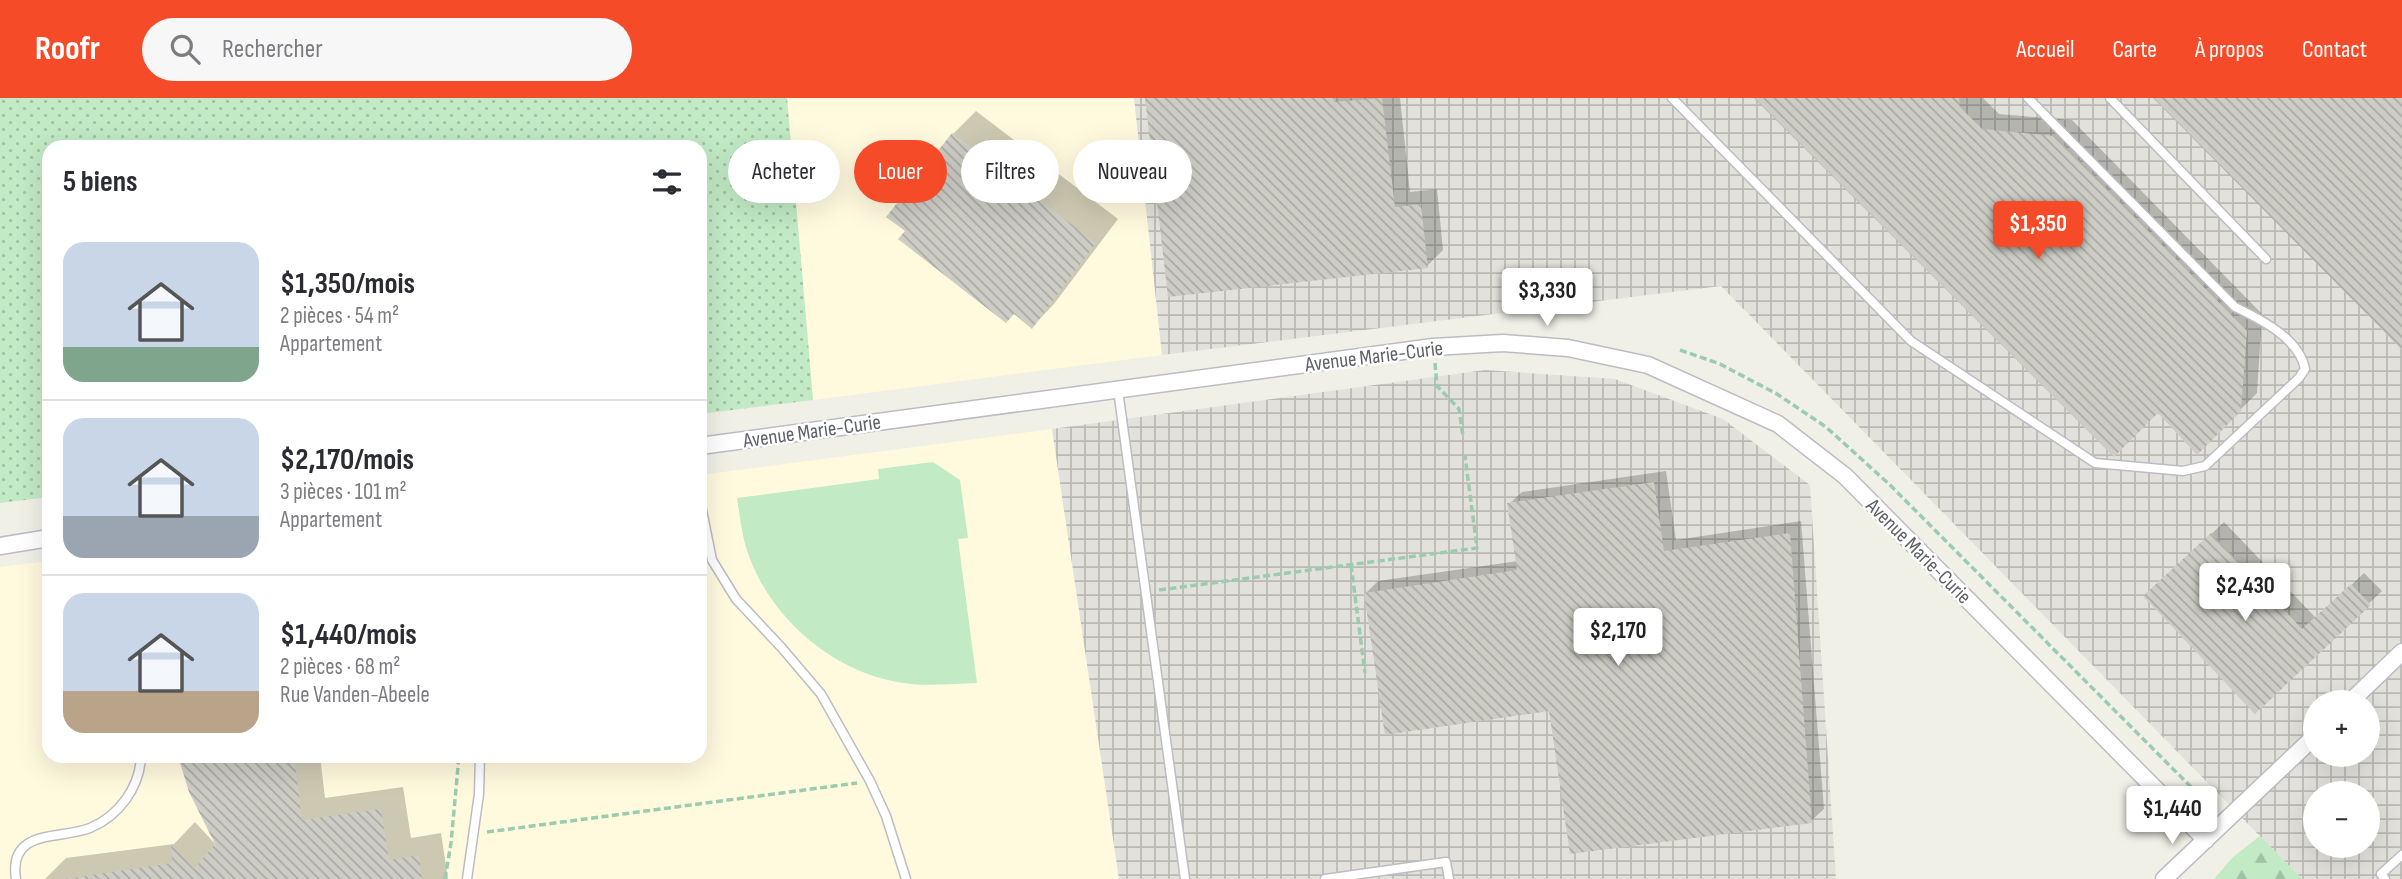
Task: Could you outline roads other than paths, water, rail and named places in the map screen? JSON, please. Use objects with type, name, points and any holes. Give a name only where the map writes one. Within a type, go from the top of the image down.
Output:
[{"type":"street","name":"Avenue Marie-Curie","points":[[707,445],[1433,347],[1503,343],[1568,348],[1648,365],[1778,424],[1845,476],[2206,840]]},
{"type":"street","points":[[0,536],[42,533]]},
{"type":"street","points":[[0,547],[42,539]]},
{"type":"street","points":[[2362,690],[2402,652]]},
{"type":"street","points":[[2164,879],[2303,747]]},
{"type":"lane","points":[[1672,98],[1911,341],[2095,463],[2183,471],[2205,467],[2299,378],[2305,369],[2303,358],[2273,326],[2235,307],[2028,98]]},
{"type":"lane","points":[[2110,98],[2266,259]]},
{"type":"lane","points":[[1118,390],[1185,879]]},
{"type":"lane","points":[[707,535],[712,560],[736,599],[821,694],[870,781],[886,816],[905,879]]},
{"type":"lane","points":[[16,879],[19,852],[33,839],[89,828],[111,816],[130,795],[141,770],[141,763]]},
{"type":"lane","points":[[467,879],[474,834],[479,763]]},
{"type":"lane","points":[[2385,879],[2381,874],[2402,855]]},
{"type":"lane","points":[[1325,879],[1446,862],[1449,879]]}]
